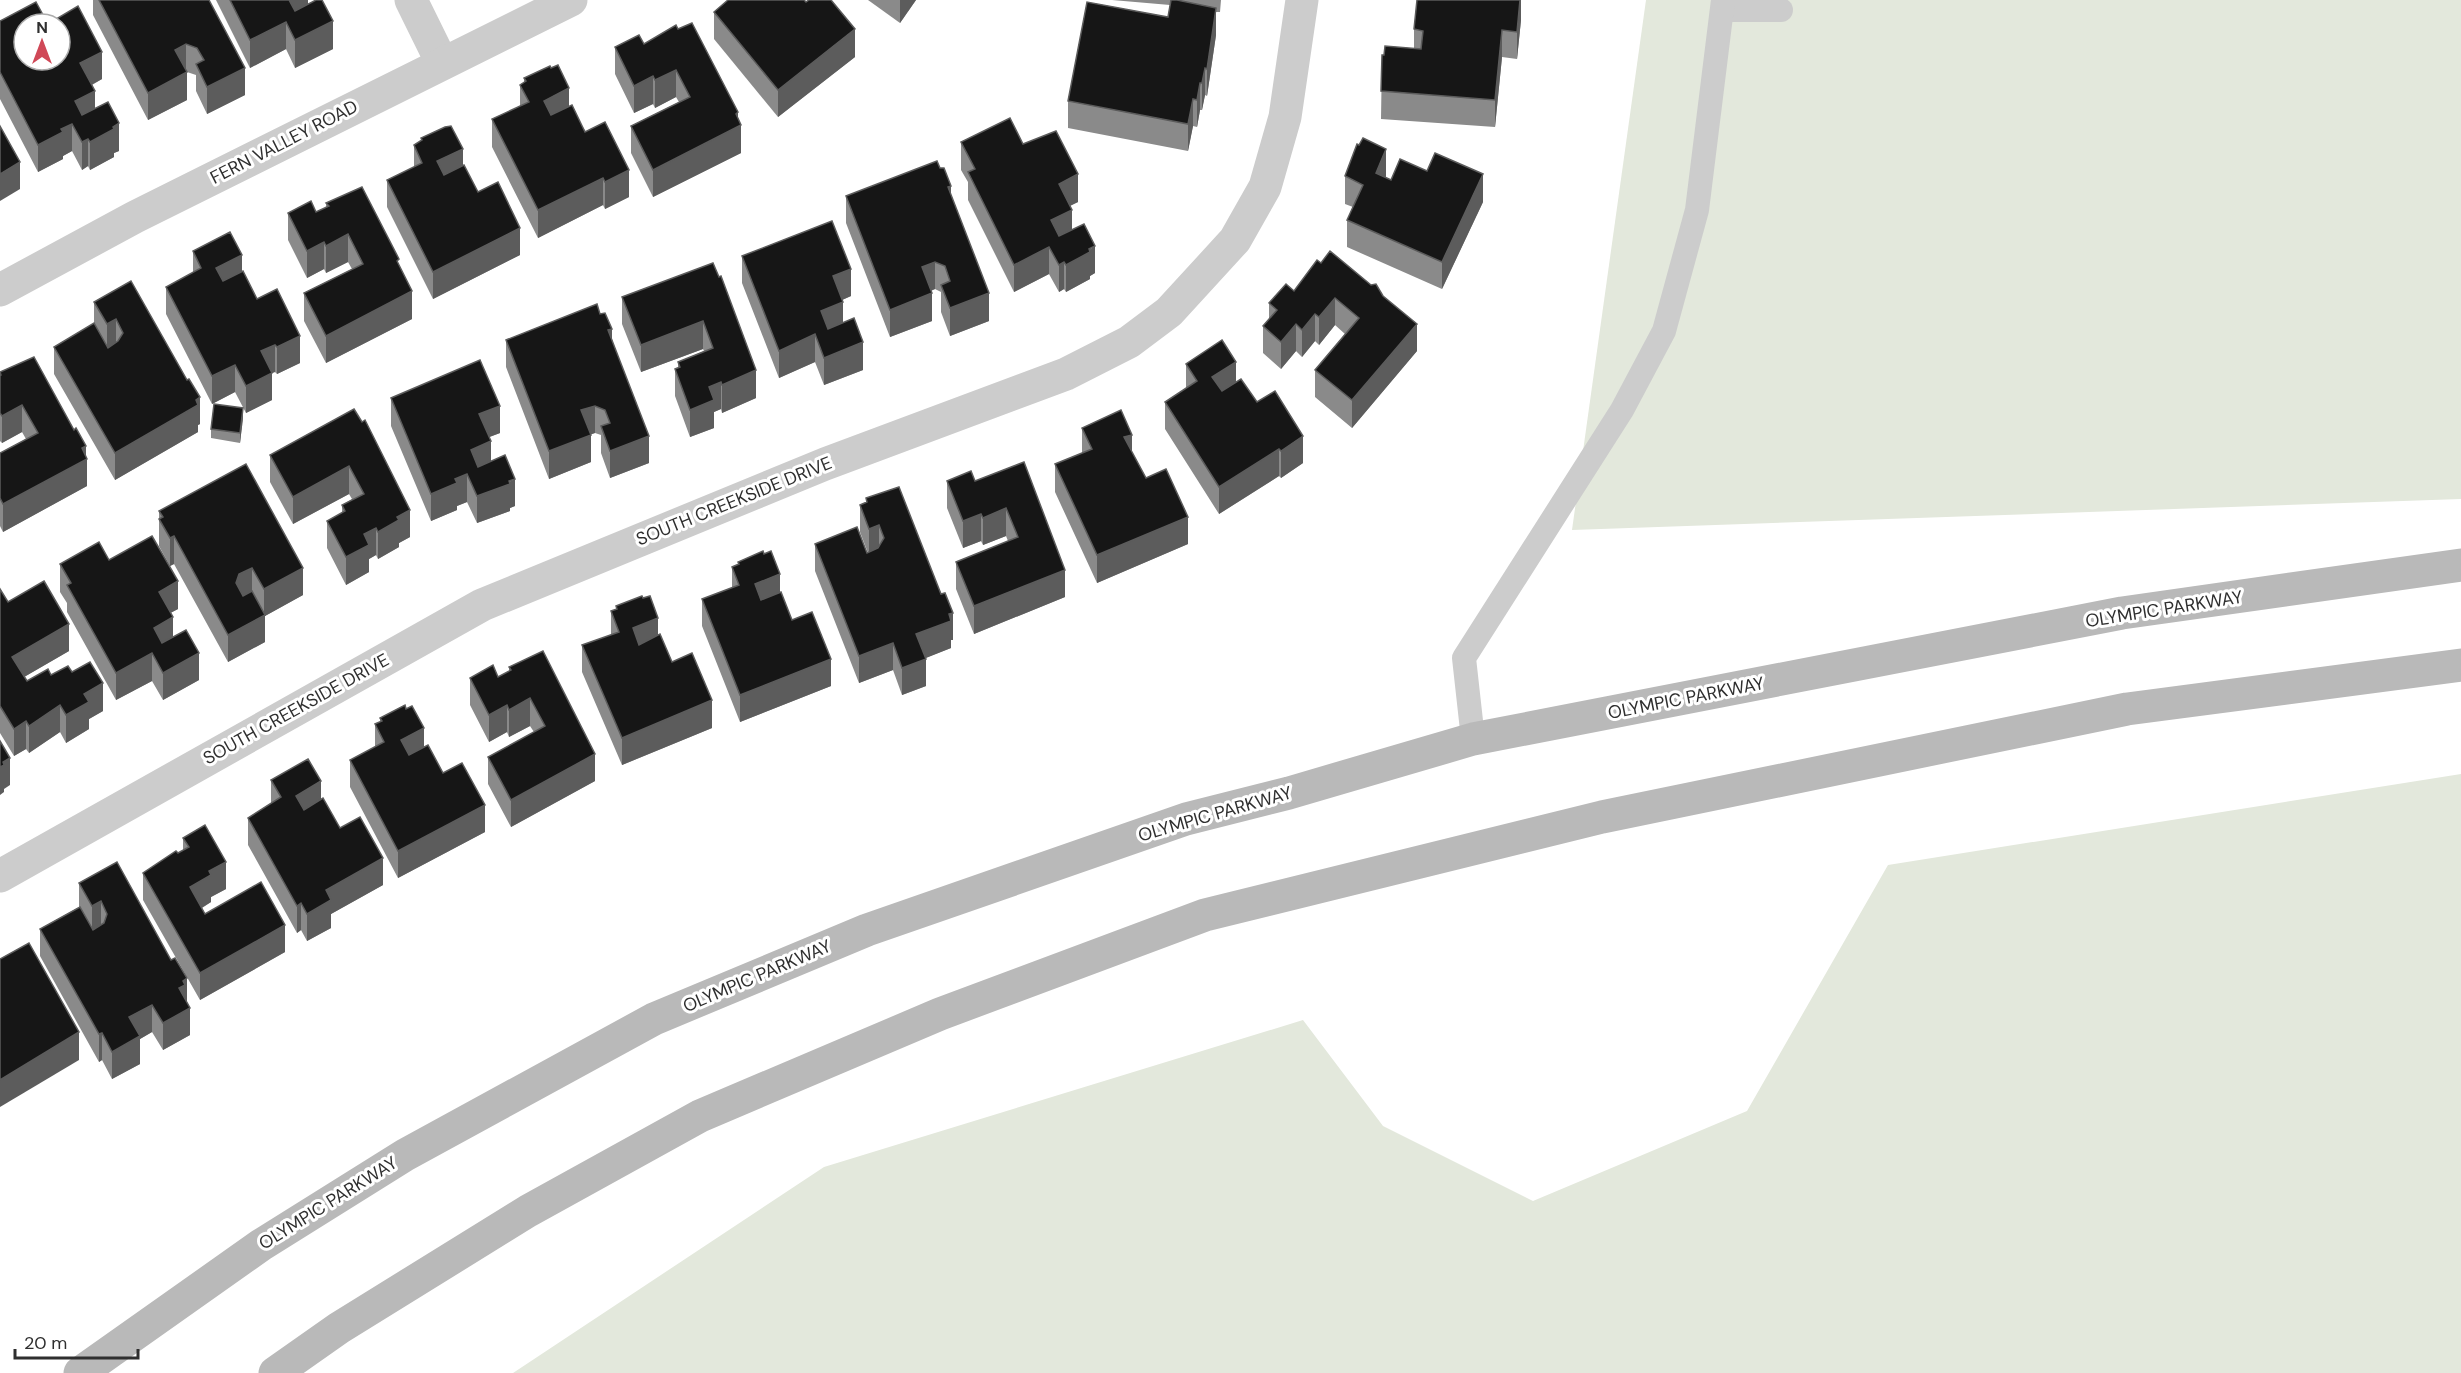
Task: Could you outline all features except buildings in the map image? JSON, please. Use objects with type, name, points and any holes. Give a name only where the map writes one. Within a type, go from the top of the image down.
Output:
[{"type":"main road","name":"OLYMPIC PARKWAY","points":[[80,1373],[261,1245],[396,1161],[654,1019],[867,930],[1186,819],[1289,793],[1473,739],[2121,613],[2461,565]]},
{"type":"main road","points":[[275,1373],[339,1328],[528,1211],[700,1116],[940,1014],[1205,915],[1602,817],[2127,709],[2461,665]]},
{"type":"street","points":[[411,0],[442,63]]},
{"type":"street","name":"FERN VALLEY ROAD","points":[[0,290],[92,238],[572,0]]},
{"type":"street","name":"SOUTH CREEKSIDE DRIVE","points":[[0,876],[482,605],[825,464],[1066,374],[1129,342],[1169,312],[1235,240],[1265,187],[1285,117],[1302,0]]},
{"type":"lane","points":[[1473,739],[1464,658],[1622,410],[1664,331],[1697,210],[1723,5],[1781,10]]},
{"type":"shaded area","points":[[1646,0],[2461,0],[2461,499],[1572,530]]},
{"type":"shaded area","points":[[2461,774],[2461,1373],[513,1373],[824,1167],[1303,1020],[1383,1126],[1533,1201],[1747,1111],[1888,865]]}]
